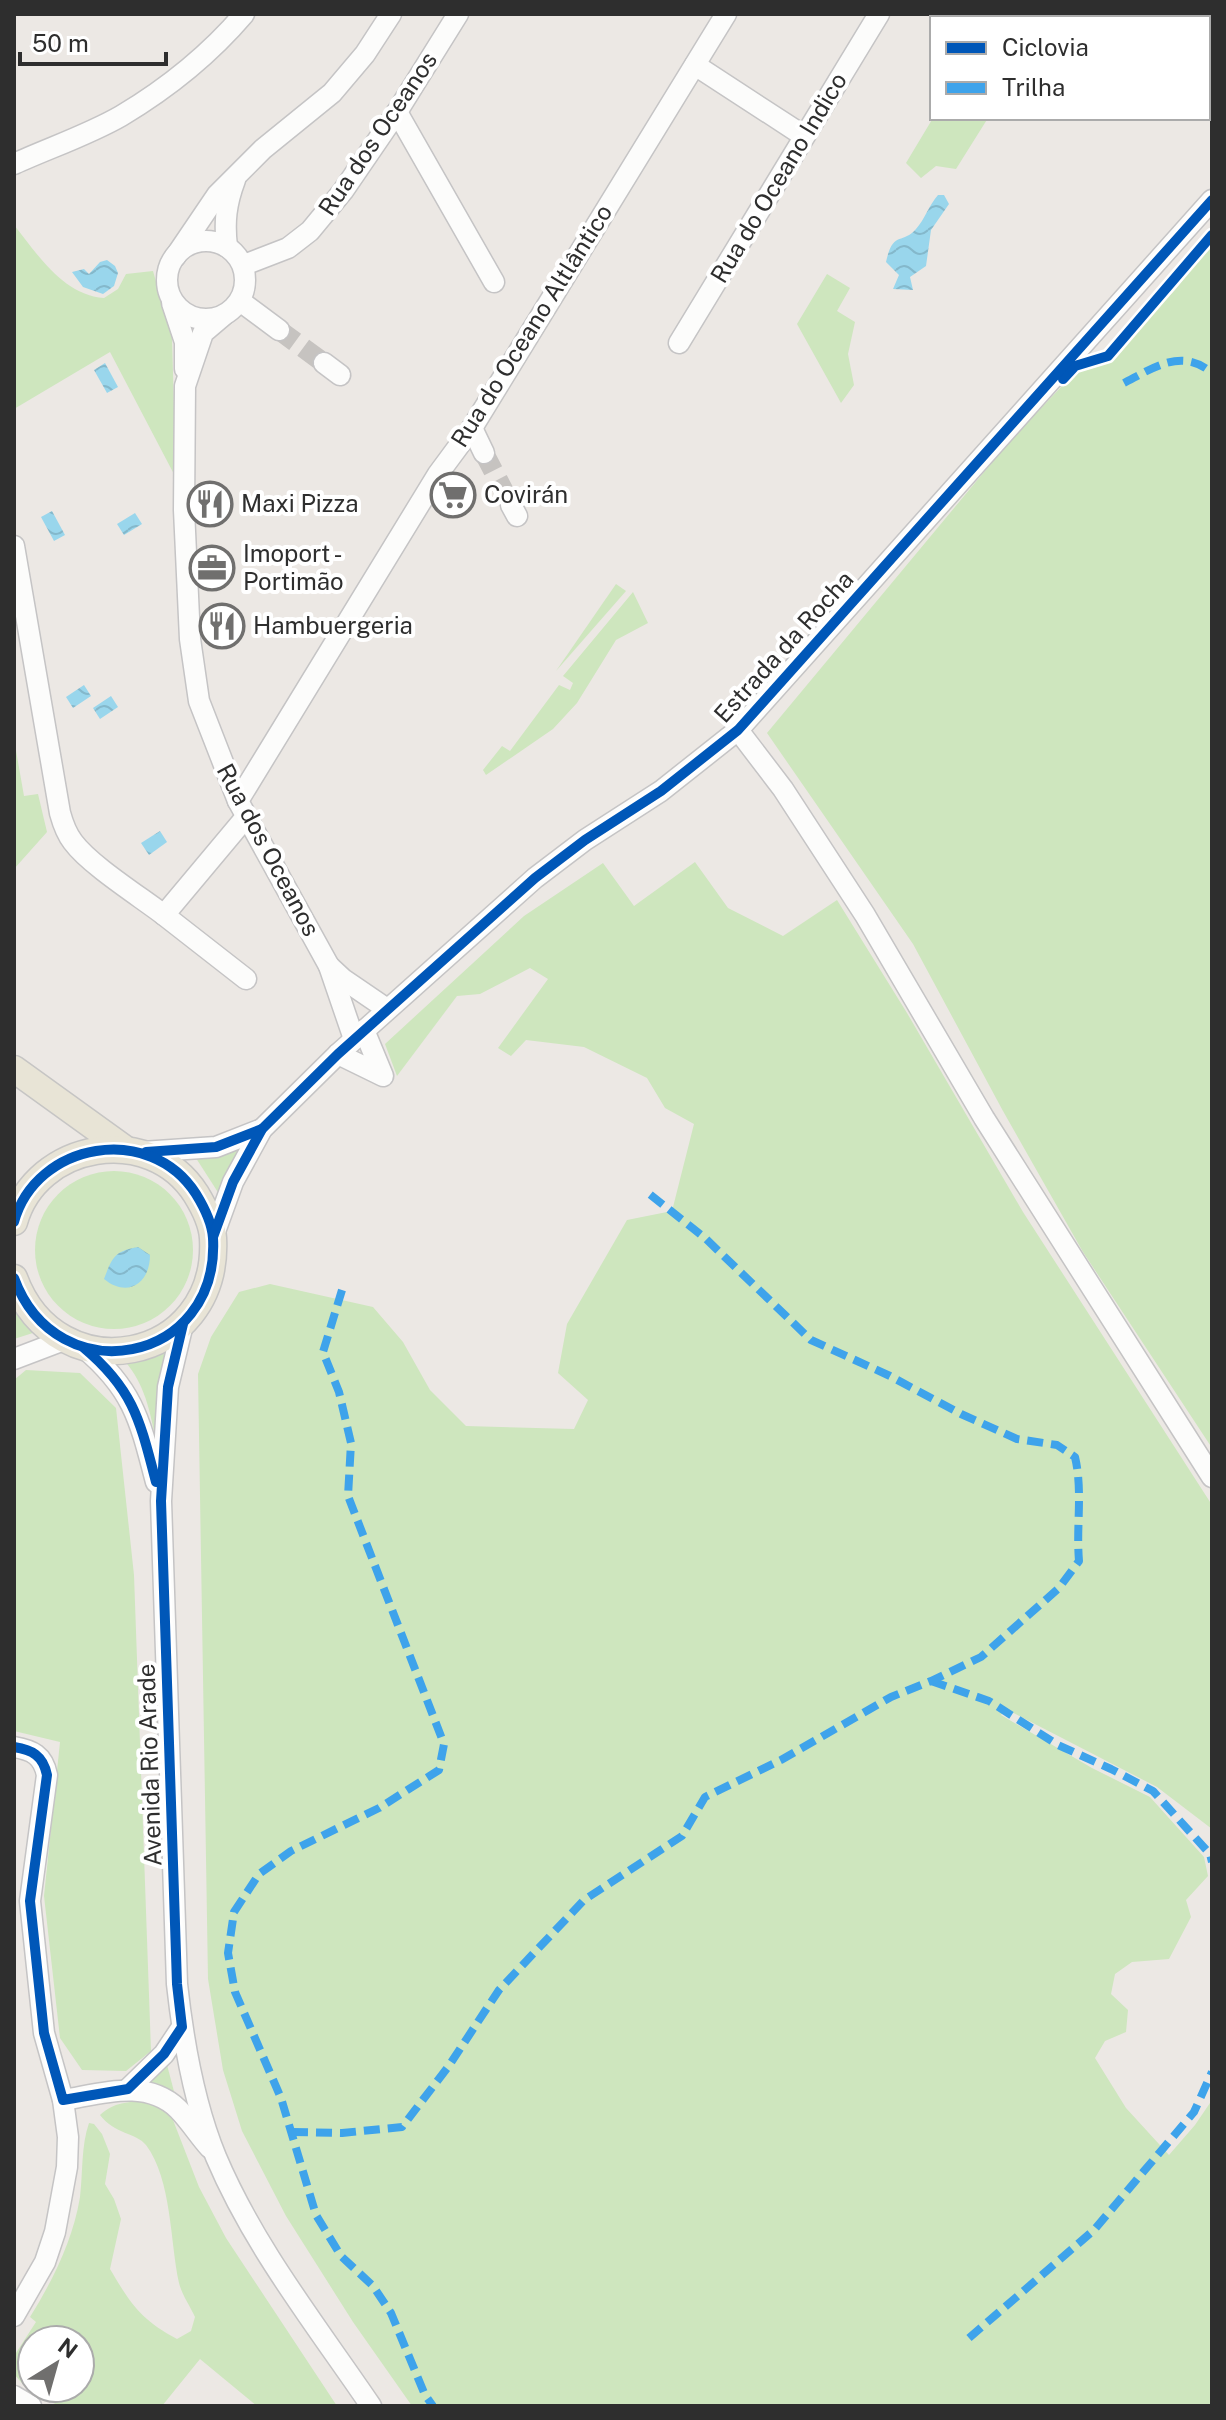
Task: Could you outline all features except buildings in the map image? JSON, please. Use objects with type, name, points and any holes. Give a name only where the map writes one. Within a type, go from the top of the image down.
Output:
[{"type":"main road","points":[[14,1069],[132,1151],[168,1166],[192,1188],[203,1206],[213,1237],[212,1268],[207,1289],[197,1307],[183,1324],[157,1342],[126,1351],[105,1352],[74,1344],[46,1328],[20,1295],[14,1278]]},
{"type":"main road","points":[[14,1222],[25,1196],[52,1168],[86,1152],[132,1151]]},
{"type":"street","points":[[14,164],[118,117],[176,80],[226,35],[244,14]]},
{"type":"street","points":[[185,386],[185,342],[170,296],[167,273],[175,257],[217,195],[263,149],[332,93],[365,54],[391,14]]},
{"type":"street","name":"Rua dos Oceanos","points":[[244,265],[288,248],[310,231],[343,191],[397,112],[458,14]]},
{"type":"street","name":"Rua do Oceano Altlântico","points":[[164,915],[242,809],[438,474],[472,428],[726,14]]},
{"type":"street","name":"Rua do Oceano Indico","points":[[679,343],[879,14]]},
{"type":"street","points":[[695,65],[804,136]]},
{"type":"street","points":[[397,112],[494,282]]},
{"type":"street","points":[[227,247],[226,204],[236,176]]},
{"type":"street","name":"Estrada da Rocha","points":[[213,1237],[233,1182],[262,1129],[359,1034],[535,878],[585,840],[661,791],[738,730],[1212,200]]},
{"type":"street","points":[[170,296],[185,314],[197,319],[223,316],[240,301],[246,284],[244,265],[227,247],[211,241],[194,243],[175,257]]},
{"type":"street","points":[[240,301],[279,330]]},
{"type":"street","name":"Rua dos Oceanos","points":[[223,316],[203,333],[185,386],[184,510],[190,639],[199,701],[242,809],[329,966]]},
{"type":"street","points":[[472,428],[484,453]]},
{"type":"street","points":[[14,546],[60,813],[66,831],[75,845],[246,979]]},
{"type":"street","points":[[738,730],[783,789],[865,915],[984,1118],[1212,1477]]},
{"type":"street","points":[[329,966],[387,1009]]},
{"type":"street","points":[[329,966],[359,1034],[383,1076],[338,1054]]},
{"type":"street","name":"Estrada da Rocha","points":[[132,1151],[216,1147],[262,1129]]},
{"type":"street","points":[[161,1501],[168,1387],[183,1324]]},
{"type":"street","points":[[14,1359],[74,1344],[118,1380],[132,1402],[142,1429],[161,1501]]},
{"type":"street","name":"Avenida Rio Arade","points":[[161,1501],[177,1984],[191,2072],[215,2155],[238,2202],[297,2302],[371,2406]]},
{"type":"street","points":[[14,1747],[33,1751],[45,1765],[47,1775],[30,1901],[44,2033],[63,2100],[68,2137],[67,2167],[55,2232],[45,2262],[14,2316]]},
{"type":"street","points":[[128,2089],[164,2054],[182,2027]]},
{"type":"street","points":[[63,2100],[128,2089],[155,2094],[176,2108],[215,2155]]},
{"type":"street","points":[[14,2398],[18,2406]]},
{"type":"street","points":[[14,2398],[31,2406]]},
{"type":"green space","points":[[932,120],[987,120],[956,169],[936,166],[921,178],[906,163]]},
{"type":"green space","points":[[14,225],[53,272],[76,290],[89,295],[104,298],[118,289],[126,274],[153,271],[172,338],[176,478],[110,352],[14,409]]},
{"type":"green space","points":[[1212,243],[1212,1448],[1083,1252],[913,944],[767,733],[1009,442],[1080,367],[1113,355],[1175,290]]},
{"type":"green space","points":[[827,274],[850,288],[837,311],[855,322],[848,354],[854,385],[841,403],[797,324]]},
{"type":"green space","points":[[616,584],[626,591],[556,671]]},
{"type":"green space","points":[[633,592],[648,623],[616,640],[577,703],[553,729],[486,775],[483,770],[502,746],[510,751],[559,685],[570,690],[573,683],[563,676]]},
{"type":"green space","points":[[14,739],[24,796],[38,794],[47,832],[14,869]]},
{"type":"green space","points":[[695,862],[728,908],[783,936],[837,900],[1023,1212],[1212,1505],[1212,1829],[1157,1787],[1006,1709],[1001,1715],[1092,1768],[1150,1797],[1204,1857],[1208,1876],[1186,1900],[1191,1917],[1169,1959],[1132,1962],[1115,1974],[1111,1994],[1128,2010],[1126,2032],[1105,2041],[1095,2058],[1126,2108],[1169,2155],[1212,2100],[1212,2406],[412,2406],[353,2322],[286,2216],[242,2131],[223,2070],[208,1979],[198,1374],[211,1337],[239,1292],[270,1284],[373,1307],[403,1342],[430,1390],[466,1426],[574,1429],[588,1400],[558,1373],[567,1324],[627,1220],[672,1211],[694,1124],[665,1108],[647,1078],[584,1047],[526,1040],[511,1056],[498,1048],[548,979],[530,968],[480,994],[457,996],[397,1076],[385,1044],[524,916],[603,863],[634,906]]},
{"type":"green space","points":[[246,1141],[221,1197],[194,1155]]},
{"type":"green space","points":[[114,1171],[144,1177],[170,1194],[187,1220],[193,1250],[187,1280],[170,1306],[144,1323],[114,1329],[84,1323],[58,1306],[41,1280],[35,1250],[41,1220],[58,1194],[84,1177]]},
{"type":"green space","points":[[14,1301],[36,1332],[14,1339]]},
{"type":"green space","points":[[168,1343],[161,1435],[155,1436],[140,1384],[121,1357]]},
{"type":"green space","points":[[26,1370],[80,1373],[116,1408],[134,1575],[151,2051],[126,2071],[82,2070],[60,2038],[44,1896],[60,1742],[14,1731],[14,1380]]},
{"type":"green space","points":[[166,2061],[176,2099],[140,2086]]},
{"type":"green space","points":[[146,2101],[162,2108],[173,2120],[199,2187],[226,2238],[337,2406],[257,2406],[200,2359],[162,2406],[55,2404],[96,2404],[96,2324],[35,2324],[30,2317],[54,2274],[72,2229],[80,2197],[83,2150],[89,2123],[94,2124],[102,2134],[110,2154],[105,2184],[121,2219],[110,2269],[130,2301],[145,2317],[177,2339],[191,2331],[195,2317],[179,2283],[165,2193],[155,2159],[142,2141],[112,2126],[100,2115],[127,2102]]},
{"type":"green space","points":[[16,2353],[16,2376],[14,2374]]},
{"type":"water","points":[[938,195],[944,195],[949,204],[931,230],[926,266],[910,277],[913,290],[893,289],[899,275],[886,262],[889,252],[895,242],[916,229]]},
{"type":"water","points":[[107,260],[118,273],[114,286],[103,294],[83,287],[72,272],[84,269],[89,274],[100,262]]},
{"type":"water","points":[[105,363],[118,387],[107,393],[94,370]]},
{"type":"water","points":[[52,511],[65,535],[54,541],[41,517]]},
{"type":"water","points":[[135,513],[142,524],[124,535],[117,524]]},
{"type":"water","points":[[84,685],[91,696],[73,708],[66,697]]},
{"type":"water","points":[[111,696],[118,707],[100,719],[93,708]]},
{"type":"water","points":[[160,831],[167,842],[149,855],[141,843]]},
{"type":"water","points":[[138,1247],[150,1255],[142,1280],[136,1285],[121,1287],[104,1279],[115,1257]]},
{"type":"tunnel","points":[[279,330],[324,363]]},
{"type":"tunnel","points":[[484,453],[511,505]]},
{"type":"marked path","points":[[1124,383],[1157,366],[1179,361],[1190,361],[1212,373]]},
{"type":"marked path","points":[[292,2132],[342,2133],[402,2127],[448,2067],[499,1990],[584,1900],[682,1836],[705,1797],[781,1760],[891,1697],[981,1657],[1059,1588],[1079,1561],[1079,1483],[1075,1457],[1057,1445],[1017,1439],[811,1340],[705,1238],[647,1192]]},
{"type":"marked path","points":[[342,1290],[323,1352],[339,1392],[351,1443],[348,1496],[444,1744],[439,1770],[379,1808],[291,1851],[259,1874],[234,1912],[228,1953],[235,1992],[281,2098],[316,2215],[341,2256],[373,2286],[391,2313],[425,2395],[433,2406]]},
{"type":"marked path","points":[[931,1681],[989,1701],[1058,1745],[1153,1791],[1210,1854],[1212,1862]]},
{"type":"marked path","points":[[969,2338],[1094,2230],[1194,2112],[1212,2072]]},
{"type":"cycle path","points":[[213,1237],[233,1182],[262,1129],[338,1054],[535,878],[585,840],[661,791],[738,730],[1212,200]]},
{"type":"cycle path","points":[[1063,379],[1075,366],[1108,356],[1212,235]]},
{"type":"cycle path","points":[[146,1152],[216,1147],[262,1129]]},
{"type":"cycle path","points":[[14,1222],[26,1195],[45,1174],[69,1159],[96,1151],[124,1150],[151,1157],[176,1171],[202,1204],[213,1238],[208,1281],[191,1314],[164,1337],[132,1349],[98,1350],[64,1339],[35,1315],[14,1278]]},
{"type":"cycle path","points":[[14,1747],[36,1755],[47,1775],[30,1901],[44,2033],[63,2100],[128,2089],[164,2054],[182,2027],[177,1984],[161,1501],[168,1387],[183,1324]]},
{"type":"cycle path","points":[[84,1348],[101,1363],[125,1393],[145,1441],[156,1482]]},
{"type":"place","name":"Covirán","points":[[453,495]]},
{"type":"place","name":"Maxi Pizza","points":[[210,504]]},
{"type":"place","name":"Imoport - Portimão","points":[[212,568]]},
{"type":"place","name":"Hambuergeria","points":[[222,626]]}]
